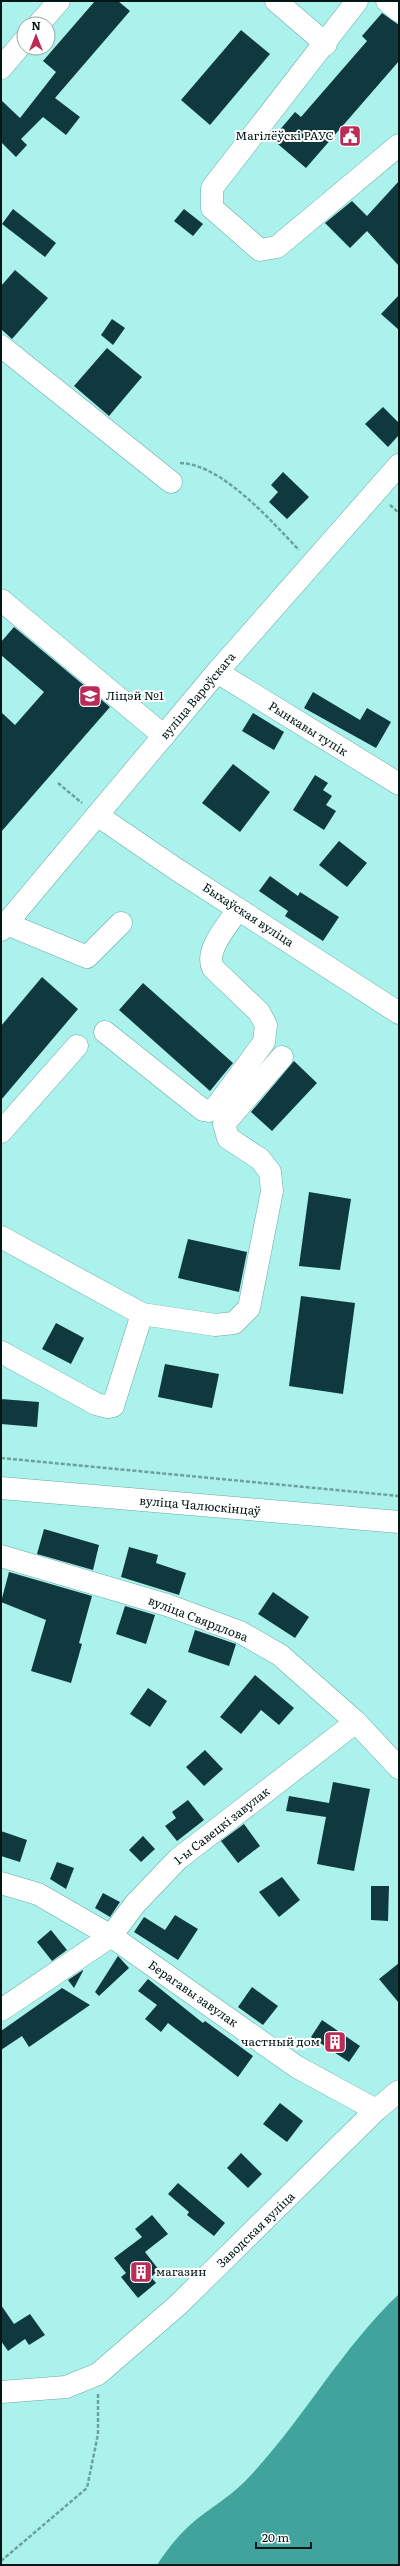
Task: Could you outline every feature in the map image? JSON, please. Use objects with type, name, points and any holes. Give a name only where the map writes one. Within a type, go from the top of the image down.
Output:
[{"type":"street","points":[[46,16],[59,1]]},
{"type":"street","points":[[276,1],[326,44]]},
{"type":"street","points":[[358,1],[326,44],[212,188],[212,208],[260,250],[277,247],[399,145]]},
{"type":"street","points":[[387,1],[399,11]]},
{"type":"street","points":[[1,68],[16,50]]},
{"type":"street","points":[[1,346],[173,472]]},
{"type":"street","name":"вуліца Вароўскага","points":[[4,927],[91,810],[164,736],[217,672],[399,465]]},
{"type":"street","points":[[1,600],[164,736]]},
{"type":"street","name":"Рынкавы тупік","points":[[217,672],[399,784]]},
{"type":"street","name":"Быхаўская вуліца","points":[[91,810],[238,909],[399,1013]]},
{"type":"street","points":[[105,1032],[203,1110],[209,1111],[216,1107],[264,1042],[266,1025],[259,1012],[213,968],[210,962],[211,952],[238,909]]},
{"type":"street","points":[[4,927],[88,957],[121,923]]},
{"type":"street","points":[[1,1132],[77,1046]]},
{"type":"street","points":[[1,1237],[142,1314],[215,1325],[234,1323],[250,1308],[272,1190],[270,1172],[260,1159],[228,1138],[224,1124],[282,1057]]},
{"type":"street","points":[[1,1352],[96,1404],[108,1407],[113,1406],[142,1314]]},
{"type":"street","name":"вуліца Чалюскінцаў","points":[[1,1488],[399,1522]]},
{"type":"street","name":"вуліца Свярдлова","points":[[1,1556],[167,1605],[240,1632],[280,1655],[356,1722],[399,1768]]},
{"type":"street","name":"1-ы Савецкі завулак","points":[[1,2010],[111,1936],[135,1904],[178,1859],[356,1722]]},
{"type":"street","name":"Берагавы завулак","points":[[1,1883],[38,1894],[111,1936],[297,2067],[376,2110]]},
{"type":"street","points":[[376,2110],[399,2090]]},
{"type":"street","name":"Заводская вуліца","points":[[5,2385],[66,2387],[98,2374],[178,2305],[376,2110]]},
{"type":"path","points":[[173,472],[191,463],[236,487],[313,564]]},
{"type":"path","points":[[58,783],[91,810]]},
{"type":"path","points":[[1,1458],[399,1496]]},
{"type":"path","points":[[1,2561],[87,2488],[98,2434],[98,2374]]},
{"type":"water","points":[[399,2294],[399,2565],[157,2565],[170,2546],[186,2529],[232,2493],[251,2475],[288,2430],[359,2337]]},
{"type":"building","points":[[95,1],[118,1],[130,11],[55,98],[80,117],[66,135],[43,117],[21,139],[27,145],[16,157],[1,142],[1,100],[20,118],[56,72],[43,61],[47,56],[56,56],[56,46]]},
{"type":"building","points":[[382,13],[399,25],[399,61],[306,168],[272,139],[295,112],[301,117],[367,41],[362,36]]},
{"type":"building","points":[[241,30],[270,54],[210,125],[181,100]]},
{"type":"building","points":[[399,181],[399,266],[367,231],[350,248],[325,223],[352,201],[367,216]]},
{"type":"building","points":[[13,209],[56,243],[45,257],[2,224]]},
{"type":"building","points":[[184,209],[203,224],[193,236],[174,221]]},
{"type":"building","points":[[15,270],[48,298],[12,339],[1,329],[1,286]]},
{"type":"building","points":[[399,295],[399,330],[381,314]]},
{"type":"building","points":[[112,319],[125,328],[113,345],[101,335]]},
{"type":"building","points":[[107,348],[142,377],[109,416],[74,386]]},
{"type":"building","points":[[383,407],[399,423],[399,435],[388,447],[365,424]]},
{"type":"building","points":[[283,472],[309,497],[287,519],[269,502],[278,492],[271,485]]},
{"type":"building","points":[[14,627],[110,707],[1,832],[1,712],[15,725],[44,692],[1,655],[1,642]]},
{"type":"building","points":[[313,692],[360,720],[367,708],[391,722],[376,748],[304,708]]},
{"type":"building","points":[[253,713],[284,732],[274,750],[242,731]]},
{"type":"building","points":[[233,764],[270,792],[240,832],[202,803]]},
{"type":"building","points":[[315,775],[328,783],[323,790],[332,796],[326,805],[336,811],[324,830],[293,810]]},
{"type":"building","points":[[339,841],[367,863],[347,887],[319,865]]},
{"type":"building","points":[[270,876],[298,896],[300,892],[339,917],[323,941],[285,916],[288,911],[259,891]]},
{"type":"building","points":[[42,977],[78,1009],[1,1100],[1,1026]]},
{"type":"building","points":[[143,983],[233,1063],[210,1091],[119,1010]]},
{"type":"building","points":[[294,1061],[317,1083],[272,1131],[251,1112]]},
{"type":"building","points":[[309,1192],[351,1199],[340,1270],[299,1266]]},
{"type":"building","points":[[188,1239],[247,1252],[239,1292],[178,1278]]},
{"type":"building","points":[[301,1296],[355,1303],[343,1394],[289,1386]]},
{"type":"building","points":[[56,1323],[84,1338],[71,1364],[42,1349]]},
{"type":"building","points":[[165,1364],[219,1374],[212,1408],[158,1397]]},
{"type":"building","points":[[1,1399],[39,1402],[37,1427],[1,1424]]},
{"type":"building","points":[[44,1529],[99,1545],[93,1570],[37,1554]]},
{"type":"building","points":[[129,1547],[158,1555],[156,1563],[186,1573],[179,1595],[121,1577]]},
{"type":"building","points":[[9,1572],[92,1596],[79,1643],[82,1644],[71,1683],[31,1671],[46,1620],[1,1602]]},
{"type":"building","points":[[273,1592],[309,1617],[295,1638],[258,1614]]},
{"type":"building","points":[[125,1606],[155,1615],[146,1644],[116,1634]]},
{"type":"building","points":[[195,1630],[236,1644],[229,1666],[188,1652]]},
{"type":"building","points":[[255,1675],[294,1708],[279,1725],[261,1710],[241,1734],[220,1717]]},
{"type":"building","points":[[148,1688],[167,1701],[150,1727],[130,1714]]},
{"type":"building","points":[[205,1750],[223,1769],[204,1786],[186,1767]]},
{"type":"building","points":[[333,1782],[370,1789],[354,1871],[317,1864],[326,1817],[286,1811],[289,1796],[329,1803]]},
{"type":"building","points":[[188,1800],[204,1820],[177,1841],[165,1826],[176,1818],[172,1812]]},
{"type":"building","points":[[244,1824],[260,1846],[238,1863],[221,1841]]},
{"type":"building","points":[[1,1831],[27,1840],[20,1862],[1,1856]]},
{"type":"building","points":[[143,1836],[155,1849],[141,1862],[129,1850]]},
{"type":"building","points":[[57,1862],[74,1868],[66,1889],[50,1879]]},
{"type":"building","points":[[282,1877],[300,1900],[279,1917],[259,1892]]},
{"type":"building","points":[[371,1886],[389,1886],[388,1921],[371,1920]]},
{"type":"building","points":[[103,1893],[120,1902],[110,1917],[95,1908]]},
{"type":"building","points":[[175,1915],[198,1929],[178,1960],[134,1932],[144,1917],[165,1930]]},
{"type":"building","points":[[51,1930],[67,1950],[52,1961],[37,1942]]},
{"type":"building","points":[[118,1956],[129,1968],[99,1996],[95,1992]]},
{"type":"building","points":[[399,1963],[399,2003],[379,1979]]},
{"type":"building","points":[[83,1971],[74,1988],[68,1980]]},
{"type":"building","points":[[148,1979],[203,2023],[205,2021],[253,2056],[238,2077],[168,2023],[161,2032],[145,2019],[157,2005],[138,1991]]},
{"type":"building","points":[[252,1987],[278,2006],[263,2025],[238,2007]]},
{"type":"building","points":[[62,1988],[90,2005],[29,2047],[22,2036],[1,2050],[1,2031]]},
{"type":"building","name":"частный дом","points":[[322,2020],[360,2046],[349,2062],[311,2037]]},
{"type":"building","points":[[280,2103],[303,2121],[287,2142],[263,2124]]},
{"type":"building","points":[[241,2153],[262,2174],[248,2188],[227,2168]]},
{"type":"building","points":[[178,2183],[225,2223],[214,2236],[187,2215],[189,2212],[168,2194]]},
{"type":"building","name":"магазин","points":[[152,2215],[168,2234],[145,2252],[159,2270],[151,2277],[156,2283],[138,2298],[121,2277],[126,2273],[114,2258],[142,2237],[135,2229]]},
{"type":"building","points":[[1,2305],[14,2324],[30,2314],[45,2335],[29,2345],[25,2339],[8,2351],[1,2341]]},
{"type":"place","name":"Магілёўскі РАУС","points":[[350,136]]},
{"type":"place","name":"Ліцэй №1","points":[[90,696]]},
{"type":"place","name":"частный дом","points":[[335,2042]]},
{"type":"place","name":"магазин","points":[[141,2272]]}]
